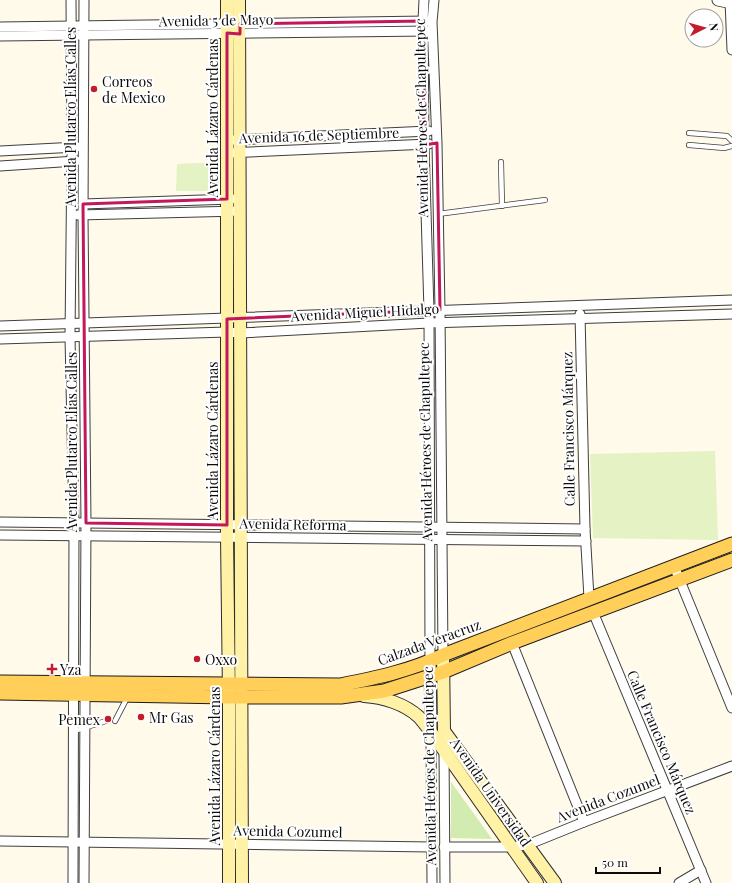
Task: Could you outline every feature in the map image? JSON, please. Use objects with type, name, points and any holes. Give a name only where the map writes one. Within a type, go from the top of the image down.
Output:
[{"type":"main road","name":"Avenida Lázaro Cárdenas","points":[[227,0],[227,537],[235,690],[242,883]]},
{"type":"main road","name":"Avenida Lázaro Cárdenas","points":[[229,883],[229,844],[241,531],[240,0]]},
{"type":"main road","name":"Calzada Veracruz","points":[[0,693],[79,688],[129,695],[340,685],[388,675],[430,661],[589,598],[732,544]]},
{"type":"main road","name":"Calzada Veracruz","points":[[0,682],[79,688],[235,690],[340,697],[384,691],[443,672],[512,643],[732,560]]},
{"type":"main road","name":"Avenida Héroes de Chapultepec","points":[[443,655],[444,730]]},
{"type":"main road","name":"Avenida Universidad","points":[[353,695],[374,697],[405,707],[418,717],[431,732],[537,883]]},
{"type":"main road","name":"Avenida Universidad","points":[[444,730],[555,883]]},
{"type":"street","name":"Avenida Plutarco Elías Calles","points":[[71,0],[72,161],[70,337],[73,536],[79,688],[84,727],[84,883]]},
{"type":"street","name":"Avenida Plutarco Elías Calles","points":[[73,883],[74,731],[79,688],[86,523],[83,215],[84,0]]},
{"type":"street","name":"Avenida Héroes de Chapultepec","points":[[424,0],[424,145],[429,311],[431,527],[430,676],[432,883]]},
{"type":"street","name":"Avenida Héroes de Chapultepec","points":[[434,0],[433,26],[440,310],[443,655]]},
{"type":"street","points":[[718,0],[731,2],[732,50]]},
{"type":"street","name":"Avenida 5 de Mayo","points":[[240,29],[423,21],[433,26]]},
{"type":"street","name":"Avenida 5 de Mayo","points":[[0,27],[84,25],[240,29],[423,31],[433,26]]},
{"type":"street","name":"Avenida 5 de Mayo","points":[[0,36],[84,35],[227,28]]},
{"type":"street","name":"Avenida 16 de Septiembre","points":[[227,147],[424,131],[436,132]]},
{"type":"street","name":"Avenida 16 de Septiembre","points":[[240,146],[424,145],[436,143]]},
{"type":"street","points":[[0,152],[84,146]]},
{"type":"street","points":[[0,166],[84,161]]},
{"type":"street","points":[[83,204],[227,198],[240,205]]},
{"type":"street","points":[[71,215],[227,211],[240,205]]},
{"type":"street","points":[[426,214],[438,214]]},
{"type":"street","name":"Avenida Miguel Hidalgo","points":[[4,326],[732,300]]},
{"type":"street","name":"Calle Francisco Márquez","points":[[580,306],[585,529],[589,598]]},
{"type":"street","name":"Avenida Miguel Hidalgo","points":[[4,339],[227,332],[240,333],[429,323],[732,314]]},
{"type":"street","points":[[4,326],[4,339]]},
{"type":"street","name":"Avenida Reforma","points":[[0,522],[227,525],[241,531],[430,539],[586,541]]},
{"type":"street","name":"Avenida Reforma","points":[[0,535],[227,537],[241,531],[431,527],[585,529]]},
{"type":"street","points":[[674,566],[732,708]]},
{"type":"street","name":"Calle Francisco Márquez","points":[[594,612],[706,883]]},
{"type":"street","points":[[512,643],[584,822]]},
{"type":"street","name":"Avenida Héroes de Chapultepec","points":[[444,730],[445,883]]},
{"type":"street","name":"Avenida Cozumel","points":[[444,846],[527,846],[584,822],[732,766]]},
{"type":"street","name":"Avenida Cozumel","points":[[0,841],[432,847]]},
{"type":"street","points":[[679,883],[700,870]]},
{"type":"lane","points":[[690,133],[727,136],[732,141]]},
{"type":"lane","points":[[689,144],[724,148],[732,146]]},
{"type":"lane","points":[[501,162],[502,206]]},
{"type":"lane","points":[[438,214],[545,200]]},
{"type":"lane","points":[[115,721],[129,695]]},
{"type":"lane","points":[[74,731],[106,721]]},
{"type":"highlighted area","points":[[423,21],[424,145],[437,143],[440,310],[227,319],[227,525],[86,523],[83,204],[227,199],[227,33],[240,34],[240,24]]},
{"type":"green space","points":[[219,162],[219,191],[176,191],[177,164]]},
{"type":"green space","points":[[715,451],[718,540],[593,538],[590,454]]},
{"type":"green space","points":[[451,782],[492,839],[451,838]]},
{"type":"place","name":"Correos de Mexico","points":[[94,89]]},
{"type":"place","name":"Oxxo","points":[[197,659]]},
{"type":"place","name":"Yza","points":[[52,669]]},
{"type":"place","name":"Mr Gas","points":[[141,717]]},
{"type":"place","name":"Pemex","points":[[108,719]]}]
